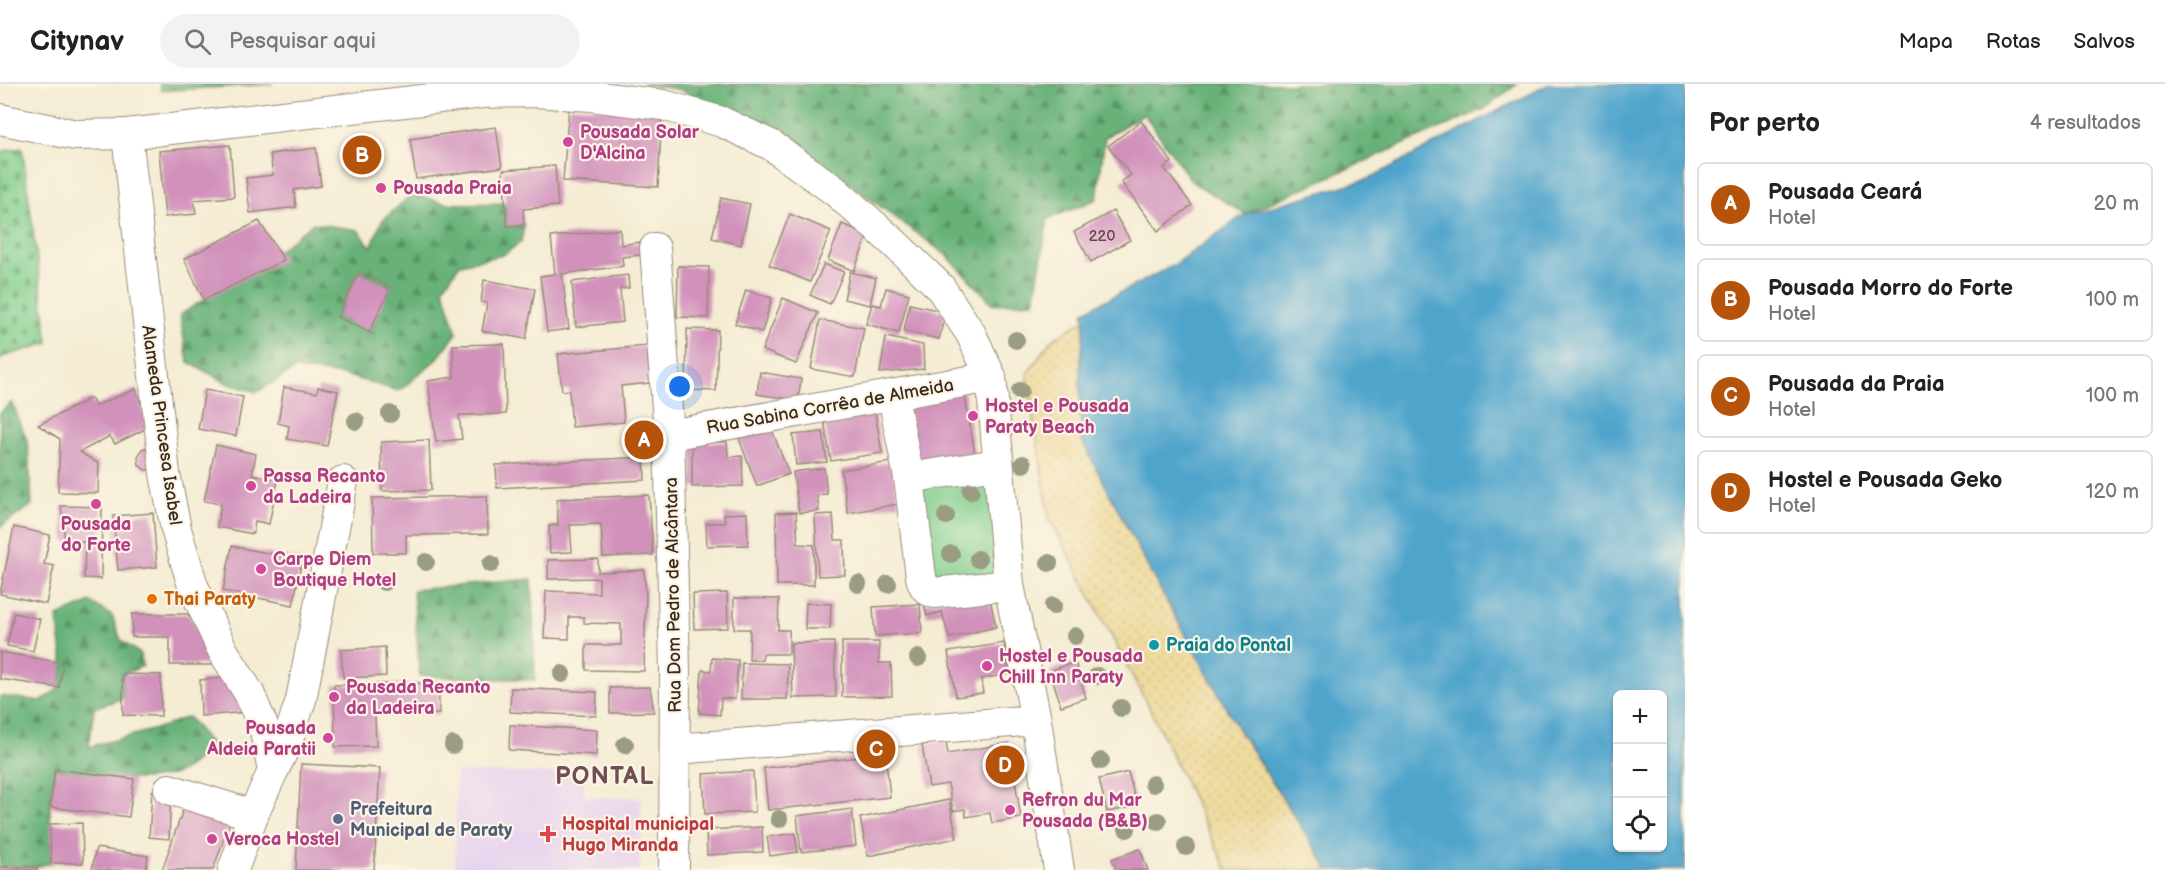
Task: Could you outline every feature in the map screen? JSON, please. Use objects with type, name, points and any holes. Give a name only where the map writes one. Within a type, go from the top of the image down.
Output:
[{"type":"street","points":[[0,119],[76,135],[127,134],[483,93],[534,92],[663,105],[722,122],[771,145],[843,198],[940,287],[972,334],[991,377],[1009,585],[1036,720],[1059,870]]},
{"type":"street","name":"Alameda Princesa Isabel","points":[[127,134],[165,474],[176,529],[193,586],[224,651],[249,693],[265,731],[273,771]]},
{"type":"street","name":"Rua Dom Pedro de Alcântara","points":[[655,248],[669,435],[676,749],[674,870]]},
{"type":"street","name":"Rua Sabina Corrêa de Almeida","points":[[669,435],[991,377]]},
{"type":"street","points":[[893,396],[909,478],[923,585],[928,591],[934,593],[1009,585]]},
{"type":"street","points":[[909,478],[997,464]]},
{"type":"street","points":[[233,870],[253,815],[286,745],[302,700],[343,481]]},
{"type":"street","points":[[676,749],[1036,720]]},
{"type":"street","points":[[169,789],[253,815]]},
{"type":"shaded area","name":"Hospital municipal Hugo Miranda","points":[[456,772],[584,774],[584,797],[641,798],[640,870],[455,870]]},
{"type":"green space","points":[[160,84],[273,84],[161,91]]},
{"type":"green space","points":[[642,84],[1517,84],[1484,109],[1245,214],[1192,182],[1144,114],[1105,137],[1097,199],[1048,219],[1034,302],[993,304],[946,255],[808,153],[681,90]]},
{"type":"green space","points":[[22,148],[48,343],[2,357],[0,360],[0,152]]},
{"type":"green space","points":[[412,194],[449,204],[506,203],[507,226],[524,225],[521,242],[503,255],[460,264],[443,288],[457,333],[437,359],[399,391],[344,375],[295,369],[257,392],[229,384],[188,362],[180,315],[278,251],[313,223],[358,230],[371,247],[382,221]],"holes":[[[359,272],[390,287],[369,332],[337,317]]]},
{"type":"green space","points":[[12,402],[28,443],[32,505],[0,527],[0,413]]},
{"type":"green space","points":[[986,474],[1005,580],[937,591],[919,486]]},
{"type":"green space","points":[[532,579],[535,680],[420,676],[413,590]]},
{"type":"green space","points":[[91,602],[112,616],[121,640],[140,654],[143,666],[123,674],[123,698],[94,708],[89,747],[156,729],[188,717],[213,746],[184,770],[154,778],[121,778],[55,769],[50,807],[51,863],[36,867],[0,867],[0,696],[42,701],[59,688],[63,663],[57,616]]},
{"type":"sand","name":"Praia do Pontal","points":[[1085,320],[1080,371],[1081,439],[1152,575],[1240,732],[1329,870],[1227,870],[1153,715],[1049,517],[1027,374],[1051,340]]},
{"type":"water","points":[[1549,84],[1685,84],[1685,870],[1329,870],[1240,732],[1152,575],[1081,439],[1080,371],[1085,320],[1083,312],[1174,265],[1245,214],[1368,179]]},
{"type":"building","points":[[569,106],[662,113],[658,187],[563,181]]},
{"type":"building","points":[[1141,121],[1172,162],[1164,168],[1192,205],[1158,231],[1121,182],[1131,175],[1108,146]]},
{"type":"building","points":[[496,127],[502,167],[416,179],[410,139]]},
{"type":"building","points":[[230,145],[234,197],[194,200],[196,214],[165,217],[159,151]]},
{"type":"building","points":[[316,148],[321,186],[294,190],[296,207],[250,213],[246,178],[273,175],[270,154]]},
{"type":"building","points":[[555,166],[558,206],[523,209],[524,225],[507,226],[503,170]]},
{"type":"building","points":[[721,198],[750,204],[741,245],[712,238]]},
{"type":"building","points":[[1113,211],[1130,240],[1091,262],[1074,232]]},
{"type":"building","points":[[790,214],[831,231],[810,282],[769,265]]},
{"type":"building","points":[[259,221],[284,260],[204,300],[184,259]]},
{"type":"building","points":[[842,224],[868,235],[854,271],[828,260]]},
{"type":"building","points":[[620,229],[621,245],[640,242],[641,255],[622,257],[623,266],[562,274],[569,329],[547,332],[540,276],[555,274],[551,237]]},
{"type":"building","points":[[824,264],[844,272],[830,304],[810,295]]},
{"type":"building","points":[[678,266],[709,267],[708,318],[677,317]]},
{"type":"building","points":[[359,272],[391,287],[369,332],[337,317]]},
{"type":"building","points":[[850,272],[876,278],[870,305],[844,299]]},
{"type":"building","points":[[628,275],[629,288],[620,289],[623,322],[576,327],[572,282]]},
{"type":"building","points":[[484,280],[535,289],[526,339],[482,331],[487,303],[481,302]]},
{"type":"building","points":[[886,288],[909,294],[899,333],[866,324],[872,304],[881,306]]},
{"type":"building","points":[[746,290],[772,298],[762,332],[735,324]]},
{"type":"building","points":[[783,298],[818,313],[796,364],[762,350]]},
{"type":"building","points":[[910,304],[946,312],[939,339],[904,331]]},
{"type":"building","points":[[820,320],[864,328],[855,377],[811,369]]},
{"type":"building","points":[[687,329],[718,330],[716,391],[686,390]]},
{"type":"building","points":[[886,337],[923,345],[924,369],[880,373]]},
{"type":"building","points":[[504,344],[506,414],[459,415],[462,439],[436,442],[428,381],[454,377],[453,345]]},
{"type":"building","points":[[647,346],[650,383],[621,386],[624,422],[572,427],[569,390],[562,391],[558,354]]},
{"type":"building","points":[[760,372],[801,379],[798,400],[757,394]]},
{"type":"building","points":[[284,387],[317,393],[318,387],[338,391],[327,446],[287,439],[289,426],[278,423]]},
{"type":"building","points":[[136,389],[149,427],[115,444],[110,436],[80,452],[99,464],[98,493],[58,492],[60,439],[38,425],[91,398],[95,406]]},
{"type":"building","points":[[205,390],[243,397],[236,436],[198,429]]},
{"type":"building","points":[[964,391],[976,460],[916,470],[905,401]]},
{"type":"building","points":[[874,406],[882,453],[831,461],[823,415]]},
{"type":"building","points":[[770,425],[789,474],[757,486],[738,436]]},
{"type":"building","points":[[823,432],[827,462],[796,465],[793,435]]},
{"type":"building","points":[[429,440],[431,490],[382,491],[381,442]]},
{"type":"building","points":[[692,442],[727,442],[728,457],[742,456],[743,486],[692,487]]},
{"type":"building","points":[[216,445],[256,454],[252,474],[278,480],[269,524],[255,521],[253,534],[217,527],[221,504],[204,501]]},
{"type":"building","points":[[150,447],[153,469],[145,470],[139,465],[138,457],[142,449]]},
{"type":"building","points":[[644,457],[645,480],[497,488],[496,465]]},
{"type":"building","points":[[891,462],[899,504],[848,513],[841,470]]},
{"type":"building","points":[[824,468],[827,494],[817,495],[819,511],[799,513],[793,472]]},
{"type":"building","points":[[649,495],[653,555],[603,557],[601,524],[570,525],[572,552],[550,553],[549,526],[558,525],[557,499]]},
{"type":"building","points":[[487,496],[488,534],[406,535],[406,553],[373,553],[372,498]]},
{"type":"building","points":[[61,506],[102,507],[101,579],[84,578],[85,542],[65,542]]},
{"type":"building","points":[[796,512],[798,544],[814,545],[814,585],[777,585],[776,513]]},
{"type":"building","points":[[153,513],[157,567],[118,570],[113,516]]},
{"type":"building","points":[[747,513],[748,545],[707,546],[706,523],[725,523],[724,514]]},
{"type":"building","points":[[833,514],[835,540],[844,540],[845,575],[818,576],[815,515]]},
{"type":"building","points":[[14,527],[50,535],[44,564],[54,566],[46,604],[0,594]]},
{"type":"building","points":[[232,546],[302,560],[293,605],[223,591]]},
{"type":"building","points":[[598,559],[598,572],[644,570],[646,594],[644,671],[586,670],[586,645],[621,645],[621,624],[584,623],[584,617],[569,617],[569,639],[544,638],[546,591],[599,593],[599,578],[548,579],[548,560]]},
{"type":"building","points":[[988,590],[996,627],[949,638],[942,612],[927,616],[924,604]]},
{"type":"building","points":[[727,593],[728,628],[694,629],[693,594]]},
{"type":"building","points":[[734,598],[779,599],[778,630],[789,630],[789,654],[763,654],[762,660],[749,660],[750,629],[734,629]]},
{"type":"building","points":[[806,603],[831,604],[830,629],[805,629]]},
{"type":"building","points":[[920,604],[922,633],[875,636],[873,607]]},
{"type":"building","points":[[14,613],[40,619],[33,651],[7,646]]},
{"type":"building","points":[[132,614],[188,614],[222,665],[170,665],[170,637],[132,637]]},
{"type":"building","points":[[834,642],[836,697],[793,698],[791,643]]},
{"type":"building","points":[[842,642],[879,642],[879,663],[891,663],[892,696],[842,697]]},
{"type":"building","points":[[1004,643],[1009,674],[981,679],[983,693],[956,697],[948,652]]},
{"type":"building","points":[[385,647],[386,676],[343,678],[341,650]]},
{"type":"building","points":[[0,652],[63,663],[59,688],[0,679]]},
{"type":"building","points":[[712,658],[738,660],[735,699],[721,698],[720,715],[699,713],[702,670],[711,671]]},
{"type":"building","points":[[1075,662],[1086,698],[1061,706],[1050,671]]},
{"type":"building","points":[[742,663],[788,664],[787,699],[741,699]]},
{"type":"building","points":[[123,674],[161,675],[161,716],[123,715]]},
{"type":"building","points":[[229,677],[248,712],[201,716],[200,680]]},
{"type":"building","points":[[439,683],[439,714],[375,715],[376,746],[335,747],[334,685]]},
{"type":"building","points":[[650,687],[654,712],[610,713],[610,688]]},
{"type":"building","points":[[511,688],[597,692],[596,716],[510,712]]},
{"type":"building","points":[[510,725],[597,730],[596,755],[509,750]]},
{"type":"building","points":[[946,741],[948,754],[1009,743],[1021,818],[992,823],[990,813],[966,817],[965,809],[953,811],[948,784],[929,787],[922,745]]},
{"type":"building","points":[[884,742],[890,797],[768,810],[764,768],[861,757],[859,744]]},
{"type":"building","name":"Prefeitura Municipal de Paraty","points":[[301,764],[380,768],[374,870],[296,870]]},
{"type":"building","points":[[55,769],[134,779],[129,817],[50,807]]},
{"type":"building","points":[[753,771],[755,812],[705,814],[703,774]]},
{"type":"building","points":[[1128,772],[1137,806],[1107,812],[1099,779]]},
{"type":"building","points":[[152,791],[171,792],[169,839],[149,837]]},
{"type":"building","points":[[949,800],[957,838],[868,856],[860,818]]},
{"type":"building","points":[[184,807],[230,822],[213,870],[162,870]]},
{"type":"building","points":[[852,809],[856,846],[801,852],[797,816]]},
{"type":"building","points":[[82,823],[83,863],[51,863],[50,824]]},
{"type":"building","points":[[762,827],[763,852],[707,855],[706,830]]},
{"type":"building","points":[[795,833],[798,852],[770,856],[767,837]]},
{"type":"building","points":[[96,848],[148,856],[146,870],[92,870]]},
{"type":"building","points":[[1140,849],[1148,870],[1116,870],[1112,859]]},
{"type":"building","points":[[0,867],[36,867],[37,870],[0,870]]},
{"type":"place","name":"Pousada Solar D'Alcina","points":[[568,142]]},
{"type":"place","name":"Pousada Morro do Forte","points":[[362,155]]},
{"type":"place","name":"Pousada Praia","points":[[381,188]]},
{"type":"place","name":"Hostel e Pousada Paraty Beach","points":[[973,416]]},
{"type":"place","name":"Pousada Ceará","points":[[644,440]]},
{"type":"place","name":"Passa Recanto da Ladeira","points":[[251,486]]},
{"type":"place","name":"Pousada do Forte","points":[[96,504]]},
{"type":"place","name":"Carpe Diem Boutique Hotel","points":[[261,569]]},
{"type":"place","name":"Thai Paraty","points":[[152,599]]},
{"type":"place","name":"Praia do Pontal","points":[[1154,645]]},
{"type":"place","name":"Hostel e Pousada Chill Inn Paraty","points":[[987,666]]},
{"type":"place","name":"Pousada Recanto da Ladeira","points":[[334,697]]},
{"type":"place","name":"Pousada Aldeia Paratii","points":[[328,738]]},
{"type":"place","name":"Pousada da Praia","points":[[876,749]]},
{"type":"place","name":"Hostel e Pousada Geko","points":[[1005,765]]},
{"type":"place","name":"Refron du Mar Pousada (B&B)","points":[[1010,810]]},
{"type":"place","name":"Prefeitura Municipal de Paraty","points":[[338,819]]},
{"type":"place","name":"Hospital municipal Hugo Miranda","points":[[548,834]]},
{"type":"place","name":"Veroca Hostel","points":[[212,839]]},
{"type":"district","name":"PONTAL","points":[[605,776]]}]
